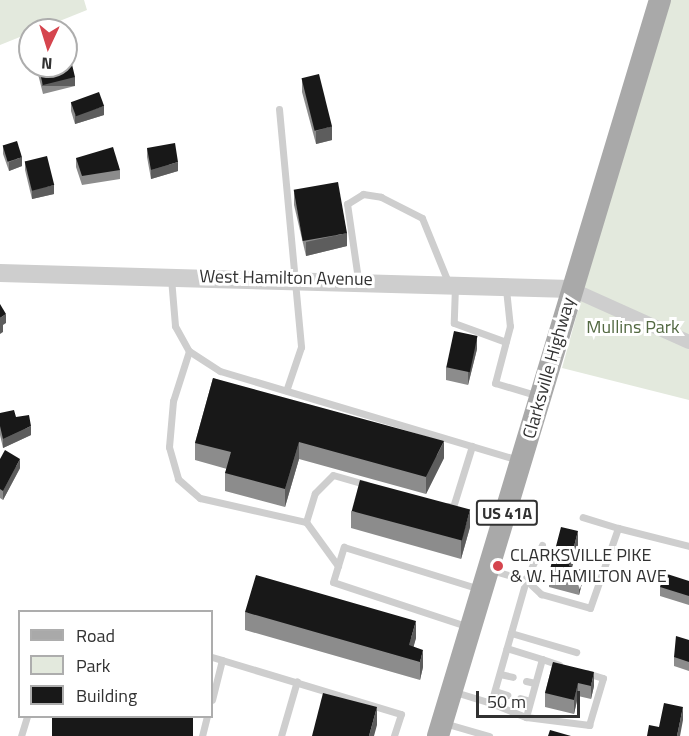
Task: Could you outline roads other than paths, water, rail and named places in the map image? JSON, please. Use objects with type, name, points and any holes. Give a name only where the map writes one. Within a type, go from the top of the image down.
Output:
[{"type":"main road","name":"Clarksville Highway","points":[[440,729],[523,462],[571,289],[660,0]]},
{"type":"street","name":"West Hamilton Avenue","points":[[0,273],[358,279],[571,289]]},
{"type":"street","points":[[571,289],[689,342]]},
{"type":"lane","points":[[279,109],[292,278],[301,347],[286,391]]},
{"type":"lane","points":[[358,279],[347,204],[363,194],[381,197],[422,218],[451,283],[454,323],[506,342]]},
{"type":"lane","points":[[171,275],[176,326],[189,351],[220,371],[523,462]]},
{"type":"lane","points":[[506,285],[506,342],[495,383],[541,397]]},
{"type":"lane","points":[[189,351],[173,401],[169,447],[178,479],[200,498],[306,522],[338,566]]},
{"type":"lane","points":[[442,504],[453,507],[472,446]]},
{"type":"lane","points":[[306,522],[317,486],[333,475],[376,487]]},
{"type":"lane","points":[[583,517],[689,546]]},
{"type":"lane","points":[[470,627],[333,582],[345,548],[486,579],[526,580],[541,594],[590,608],[618,528]]},
{"type":"lane","points":[[491,703],[526,580],[542,545]]},
{"type":"lane","points":[[511,633],[576,652]]},
{"type":"lane","points":[[451,691],[526,717],[589,725],[603,678],[507,648]]},
{"type":"lane","points":[[213,657],[401,714],[394,736]]},
{"type":"lane","points":[[526,717],[542,659]]},
{"type":"lane","points":[[213,696],[222,660]]},
{"type":"lane","points":[[500,674],[513,677]]},
{"type":"lane","points":[[281,736],[297,681]]},
{"type":"lane","points":[[526,681],[535,683]]},
{"type":"lane","points":[[495,691],[507,694]]},
{"type":"lane","points":[[520,698],[530,701]]},
{"type":"lane","points":[[21,736],[27,718]]},
{"type":"lane","points":[[202,736],[207,718]]},
{"type":"lane","points":[[440,729],[489,736]]},
{"type":"place","name":"CLARKSVILLE PIKE & W. HAMILTON AVE","points":[[498,566]]},
{"type":"park label","name":"Mullins Park","points":[[633,327]]}]
